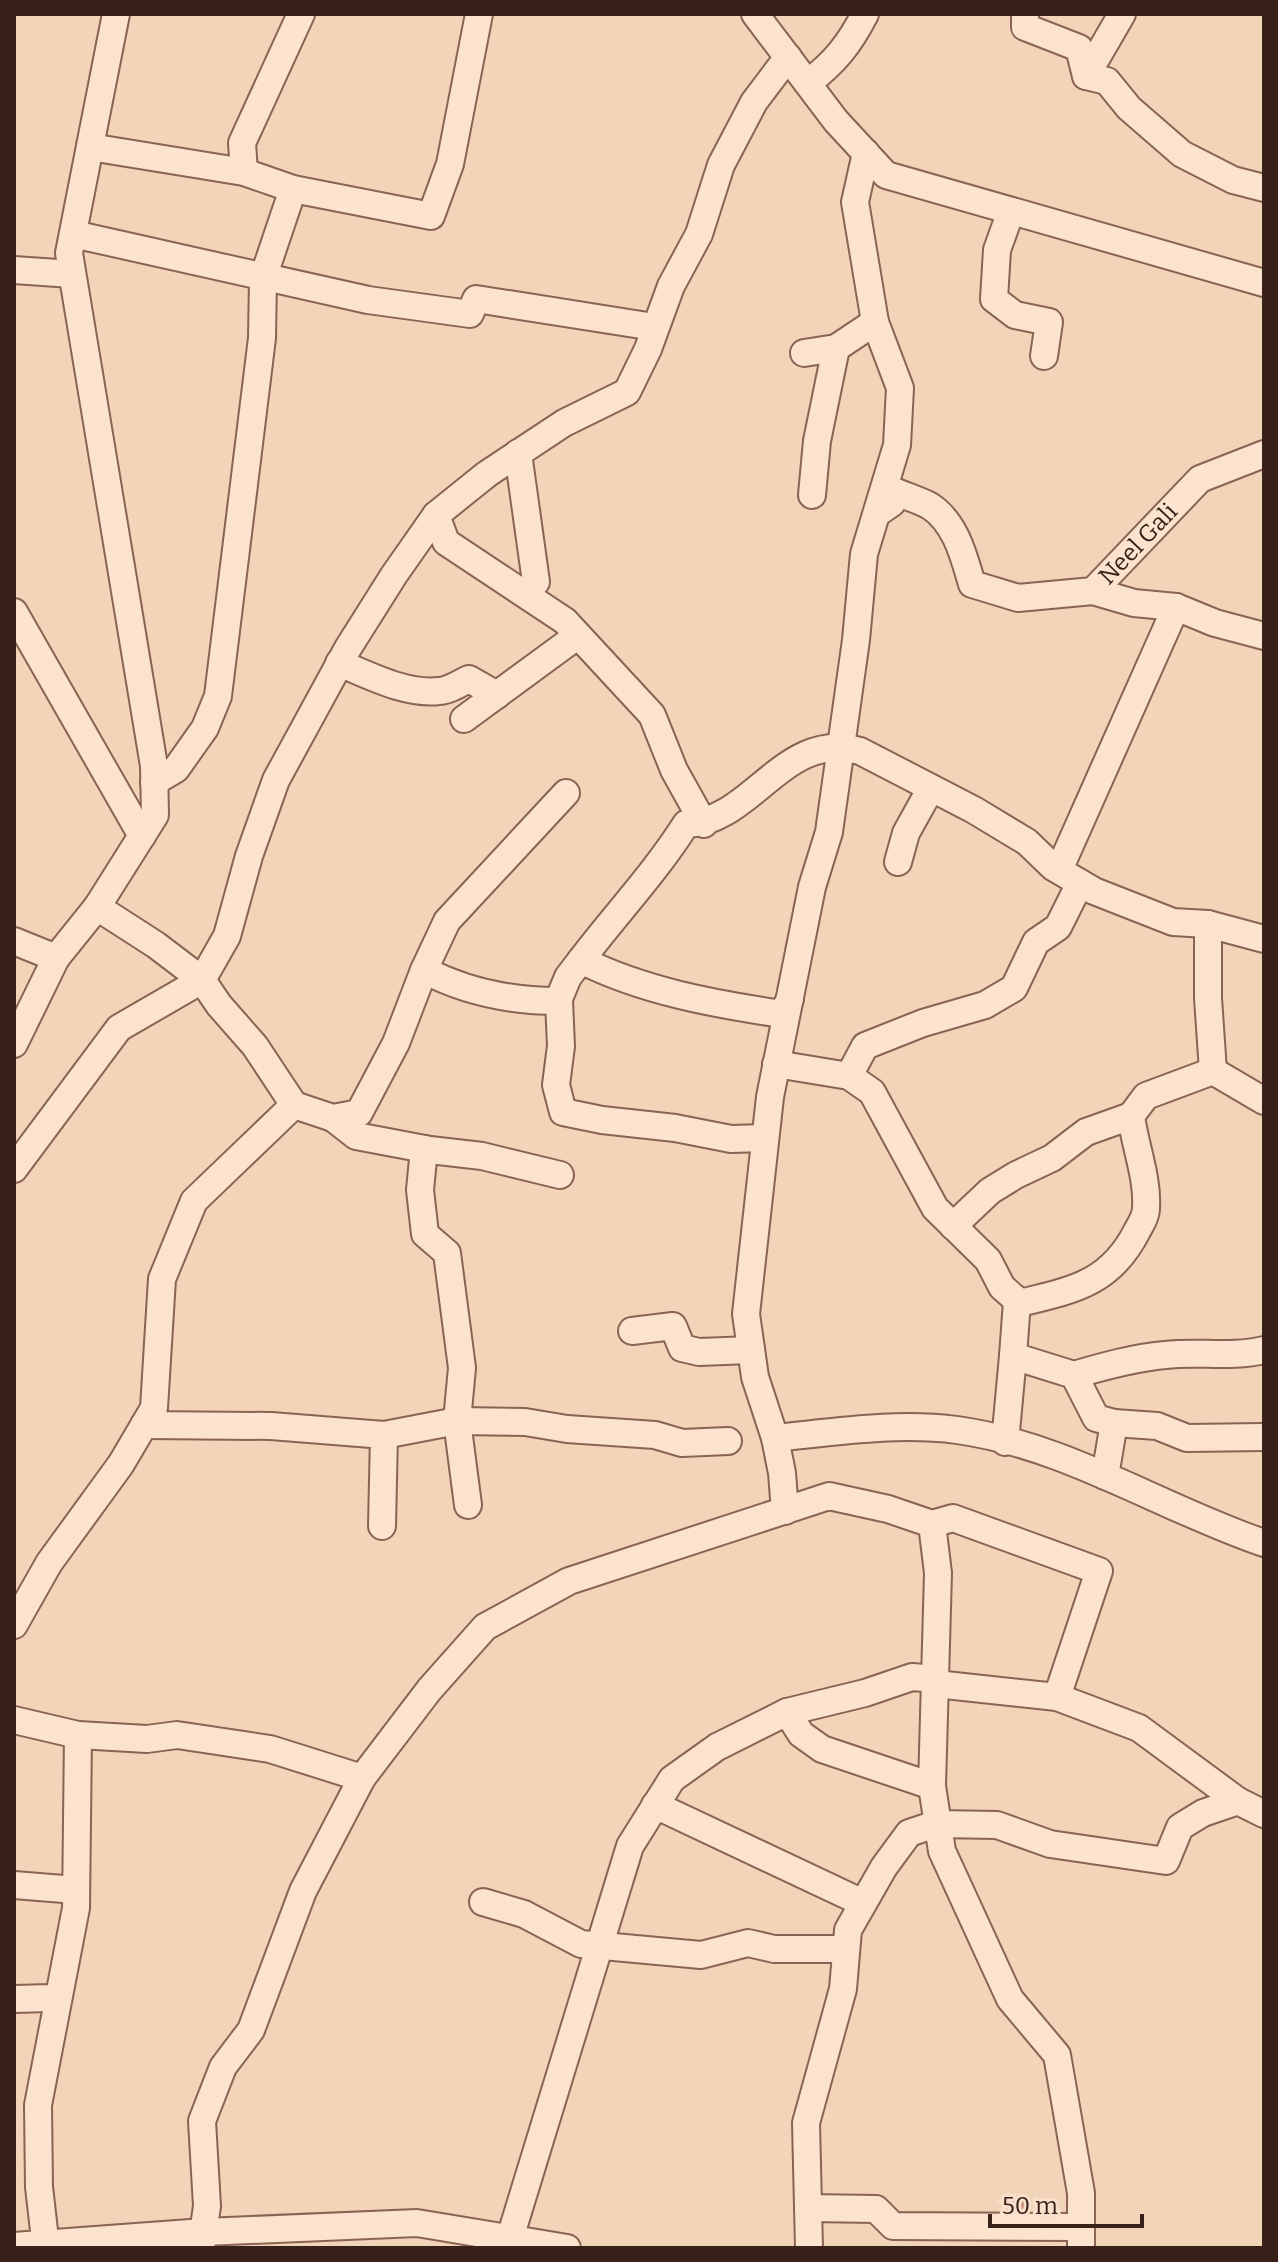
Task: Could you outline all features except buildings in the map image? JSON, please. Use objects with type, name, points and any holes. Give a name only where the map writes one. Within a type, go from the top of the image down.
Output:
[{"type":"street","points":[[18,1028],[56,958],[97,907],[155,815],[151,750],[69,253],[116,14]]},
{"type":"street","points":[[244,172],[242,143],[301,14]]},
{"type":"street","points":[[90,147],[244,172],[293,189],[431,216],[450,164],[479,14]]},
{"type":"street","points":[[755,14],[836,121],[886,175],[1264,283]]},
{"type":"street","points":[[808,83],[833,64],[854,37],[865,14]]},
{"type":"street","points":[[1025,14],[1025,27],[1079,48],[1086,76]]},
{"type":"street","points":[[1086,76],[1122,14]]},
{"type":"street","points":[[14,1169],[119,1028],[202,980],[227,936],[249,856],[276,780],[339,663],[436,515],[487,474],[564,423],[627,392],[648,349],[671,286],[699,234],[721,165],[754,102],[788,57]]},
{"type":"street","points":[[1086,76],[1107,81],[1129,108],[1182,154],[1233,180],[1264,188]]},
{"type":"street","points":[[785,1511],[775,1438],[755,1377],[746,1314],[776,1064],[812,887],[829,832],[856,640],[864,554],[897,445],[900,388],[875,322],[855,202],[866,153]]},
{"type":"street","points":[[154,782],[176,769],[205,728],[218,696],[262,338],[263,278],[293,189]]},
{"type":"street","points":[[1011,211],[997,250],[994,299],[1015,315],[1049,322],[1044,356]]},
{"type":"street","points":[[73,234],[368,300],[470,314],[476,299],[654,327]]},
{"type":"street","points":[[14,270],[72,274]]},
{"type":"street","points":[[804,353],[836,348],[875,322]]},
{"type":"street","points":[[812,495],[817,441],[836,348]]},
{"type":"street","points":[[518,453],[536,582]]},
{"type":"street","name":"Neel Gali","points":[[876,514],[892,503],[894,491],[930,507],[946,521],[961,545],[972,584],[1018,598],[1093,591],[1200,479],[1264,454]]},
{"type":"street","points":[[436,515],[446,542],[565,621],[652,715],[674,770],[704,824]]},
{"type":"street","points":[[1093,591],[1134,603],[1176,607],[1215,623],[1264,636]]},
{"type":"street","points":[[849,1076],[865,1046],[923,1023],[985,1005],[1014,988],[1036,942],[1058,927],[1069,876],[1176,607]]},
{"type":"street","points":[[14,612],[142,836]]},
{"type":"street","points":[[464,719],[577,636]]},
{"type":"street","points":[[339,663],[410,688],[441,692],[469,679],[497,695]]},
{"type":"street","points":[[765,1138],[731,1139],[563,1112],[556,1085],[561,1046],[559,1001],[568,977],[616,914],[661,863],[686,824],[704,824],[727,812],[792,760],[841,745],[860,751],[1027,842],[1069,876],[1134,909],[1173,922],[1208,924],[1264,939]]},
{"type":"street","points":[[898,862],[906,833],[931,788]]},
{"type":"street","points":[[333,1118],[359,1113],[396,1043],[447,921],[566,793]]},
{"type":"street","points":[[97,907],[156,945],[202,980],[255,1046],[294,1105],[333,1118],[356,1136],[482,1156],[560,1175]]},
{"type":"street","points":[[1208,924],[1208,998],[1213,1071]]},
{"type":"street","points":[[14,941],[56,958]]},
{"type":"street","points":[[581,960],[610,975],[669,992],[751,1009],[782,1014],[790,999]]},
{"type":"street","points":[[424,970],[452,985],[508,998],[559,1001]]},
{"type":"street","points":[[776,1064],[849,1076],[872,1092],[935,1208],[988,1260],[1002,1287],[1020,1303],[1078,1289],[1106,1271],[1129,1246],[1146,1213],[1146,1192],[1134,1144],[1131,1116]]},
{"type":"street","points":[[1213,1071],[1264,1101]]},
{"type":"street","points":[[953,1226],[990,1191],[1052,1158],[1086,1132],[1131,1116],[1146,1096],[1213,1071]]},
{"type":"street","points":[[14,1625],[49,1563],[121,1464],[154,1408],[162,1279],[194,1201],[294,1105]]},
{"type":"street","points":[[424,1149],[420,1190],[425,1234],[447,1253],[462,1368],[457,1421],[468,1505]]},
{"type":"street","points":[[1005,1442],[1017,1301]]},
{"type":"street","points":[[632,1331],[673,1326],[682,1348],[699,1352],[751,1350]]},
{"type":"street","points":[[1013,1356],[1074,1375],[1153,1356],[1220,1355],[1264,1350]]},
{"type":"street","points":[[1074,1375],[1096,1418],[1114,1423],[1157,1426],[1187,1438],[1264,1437]]},
{"type":"street","points":[[144,1425],[271,1426],[384,1435],[457,1421],[525,1422],[567,1429],[655,1435],[682,1443],[728,1441]]},
{"type":"street","points":[[1105,1476],[1114,1423]]},
{"type":"street","points":[[775,1438],[905,1426],[958,1430],[1058,1455],[1221,1528],[1264,1543]]},
{"type":"street","points":[[382,1526],[384,1435]]},
{"type":"street","points":[[203,2240],[207,2206],[202,2121],[223,2067],[251,2030],[303,1891],[362,1778],[429,1690],[485,1627],[569,1581],[829,1496],[888,1509],[932,1524],[953,1518],[1099,1571],[1057,1697]]},
{"type":"street","points":[[808,2208],[876,2209],[893,2226],[1081,2237],[1081,2193],[1057,2055],[1010,1999],[942,1851],[936,1824],[932,1786],[938,1573],[932,1524]]},
{"type":"street","points":[[522,2243],[599,1946],[630,1846],[672,1779],[717,1747],[787,1712],[865,1693],[912,1677],[936,1679]]},
{"type":"street","points":[[936,1679],[936,1684],[1057,1697],[1139,1728],[1238,1801],[1264,1814]]},
{"type":"street","points":[[787,1712],[801,1734],[822,1749],[932,1786]]},
{"type":"street","points":[[14,1720],[78,1735],[147,1739],[177,1735],[270,1749],[362,1778]]},
{"type":"street","points":[[46,2246],[27,2185],[38,2105],[76,1908],[78,1735]]},
{"type":"street","points":[[809,2248],[806,2123],[843,1989],[848,1930],[884,1867],[909,1833],[936,1824],[997,1825],[1050,1844],[1166,1861],[1180,1827],[1203,1813],[1238,1801]]},
{"type":"street","points":[[655,1805],[863,1903]]},
{"type":"street","points":[[14,1885],[76,1890]]},
{"type":"street","points":[[483,1902],[524,1914],[581,1944],[701,1955],[748,1943],[774,1949],[846,1949]]},
{"type":"street","points":[[14,1999],[59,1995]]},
{"type":"street","points":[[14,2246],[203,2240],[417,2223],[522,2243],[567,2248]]}]
